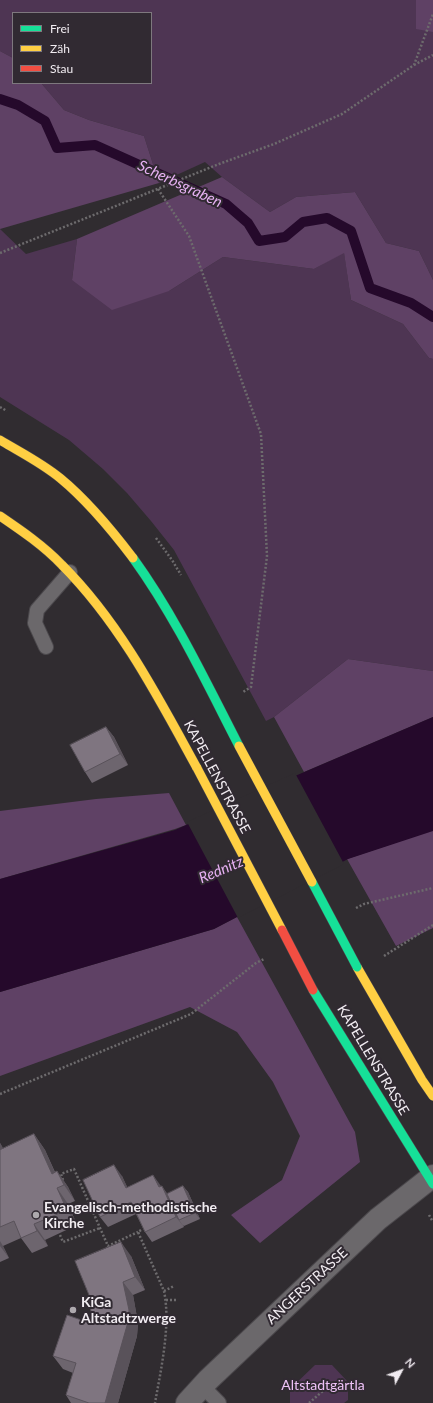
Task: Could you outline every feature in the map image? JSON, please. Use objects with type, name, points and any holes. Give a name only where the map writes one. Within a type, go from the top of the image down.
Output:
[{"type":"main road","points":[[0,440],[30,457],[61,479],[111,528],[134,557],[169,614],[357,967],[422,1080],[433,1096]]},
{"type":"main road","name":"KAPELLENSTRASSE","points":[[0,516],[30,537],[70,572],[102,609],[123,639],[141,667],[197,768],[313,990],[432,1180]]},
{"type":"street","name":"ANGERSTRASSE","points":[[187,1403],[202,1386],[378,1219],[432,1180]]},
{"type":"lane","points":[[46,647],[35,623],[36,610],[70,572]]},
{"type":"lane","points":[[202,1386],[220,1403]]},
{"type":"path","points":[[414,65],[433,14]]},
{"type":"path","points":[[0,253],[219,164],[274,144],[342,114],[414,65],[433,55]]},
{"type":"path","points":[[158,189],[190,236],[261,434],[267,556],[251,687],[241,694]]},
{"type":"path","points":[[353,910],[364,904],[433,888]]},
{"type":"path","points":[[382,957],[433,926]]},
{"type":"path","points":[[0,1094],[191,1014],[256,963],[270,956]]},
{"type":"path","points":[[64,1183],[61,1174],[74,1169],[108,1246],[142,1230]]},
{"type":"path","points":[[60,1235],[63,1242],[100,1228]]},
{"type":"path","points":[[138,1232],[164,1290],[166,1300],[163,1354],[155,1403]]},
{"type":"path","points":[[164,1290],[174,1286]]},
{"type":"path","points":[[166,1300],[178,1300]]},
{"type":"path","points":[[309,1403],[324,1390]]},
{"type":"green space","points":[[0,0],[433,0],[433,280],[419,251],[386,243],[355,192],[296,197],[270,212],[222,177],[205,162],[159,183],[144,136],[89,120],[64,110],[42,84],[152,84],[152,12],[12,12],[12,57],[0,51]]},
{"type":"green space","points":[[0,229],[26,254],[77,239],[72,280],[169,291],[223,257],[314,269],[344,252],[351,300],[403,324],[429,358],[433,359],[433,671],[348,659],[274,717],[266,721],[174,550],[151,521],[127,493],[103,469],[69,440],[0,397]]},
{"type":"green space","name":"Altstadtgärtla","points":[[315,1365],[332,1365],[348,1382],[348,1400],[344,1403],[290,1403],[290,1389]]},
{"type":"shaded area","points":[[416,0],[433,0],[433,32],[416,29]]},
{"type":"shaded area","points":[[0,51],[12,57],[12,84],[42,84],[64,110],[89,120],[144,136],[159,183],[0,229]]},
{"type":"shaded area","points":[[222,177],[270,212],[296,197],[355,192],[386,243],[419,251],[433,280],[433,359],[429,358],[403,324],[351,300],[344,253],[314,269],[223,257],[169,291],[112,310],[72,280],[77,239]]},
{"type":"shaded area","points":[[348,659],[433,671],[433,717],[304,772],[274,717]]},
{"type":"shaded area","points":[[169,793],[186,825],[0,879],[0,811],[96,799]]},
{"type":"shaded area","points":[[433,830],[433,928],[396,946],[347,859]]},
{"type":"shaded area","points":[[237,917],[355,1132],[360,1162],[260,1243],[231,1215],[282,1180],[300,1136],[273,1082],[237,1032],[190,1007],[0,1076],[0,992],[214,929]]},
{"type":"water","name":"Rednitz","points":[[433,717],[433,831],[348,859],[214,929],[0,992],[0,879],[175,830],[295,776]]},
{"type":"pier","points":[[295,773],[344,864],[238,918],[187,822]]},
{"type":"building","points":[[106,727],[120,754],[85,772],[70,745]]},
{"type":"building","name":"Evangelisch-methodistische Kirche","points":[[34,1134],[52,1174],[57,1171],[64,1185],[57,1188],[67,1210],[34,1224],[37,1231],[21,1238],[14,1221],[0,1227],[0,1150]]},
{"type":"building","points":[[114,1165],[126,1188],[153,1175],[159,1187],[162,1186],[176,1217],[145,1232],[131,1202],[100,1217],[83,1180]]},
{"type":"building","points":[[183,1186],[195,1213],[179,1220],[167,1194]]},
{"type":"building","points":[[121,1242],[135,1277],[123,1282],[129,1310],[128,1322],[105,1403],[89,1403],[66,1395],[76,1363],[53,1356],[67,1315],[87,1322],[91,1312],[89,1295],[75,1261]]},
{"type":"waterway","name":"Scherbsgraben","points":[[0,99],[18,105],[45,121],[57,148],[95,145],[226,204],[248,223],[259,241],[285,237],[303,222],[327,218],[351,231],[370,288],[411,303],[433,317]]},
{"type":"traffic: fast","points":[[133,558],[163,603],[176,626],[239,746]]},
{"type":"traffic: fast","points":[[312,882],[357,967]]},
{"type":"traffic: fast","points":[[313,990],[433,1184]]},
{"type":"traffic: slow","points":[[0,440],[46,467],[60,478],[99,516],[133,558]]},
{"type":"traffic: slow","points":[[0,516],[48,551],[83,587],[102,611],[137,662],[168,714],[197,768]]},
{"type":"traffic: slow","points":[[239,746],[312,882]]},
{"type":"traffic: slow","points":[[197,768],[282,930]]},
{"type":"traffic: slow","points":[[357,967],[422,1080],[433,1096]]},
{"type":"traffic: jam","points":[[282,930],[313,990]]},
{"type":"place","name":"Evangelisch-methodistische Kirche","points":[[36,1215]]},
{"type":"place","name":"KiGa Altstadtzwerge","points":[[73,1310]]}]
